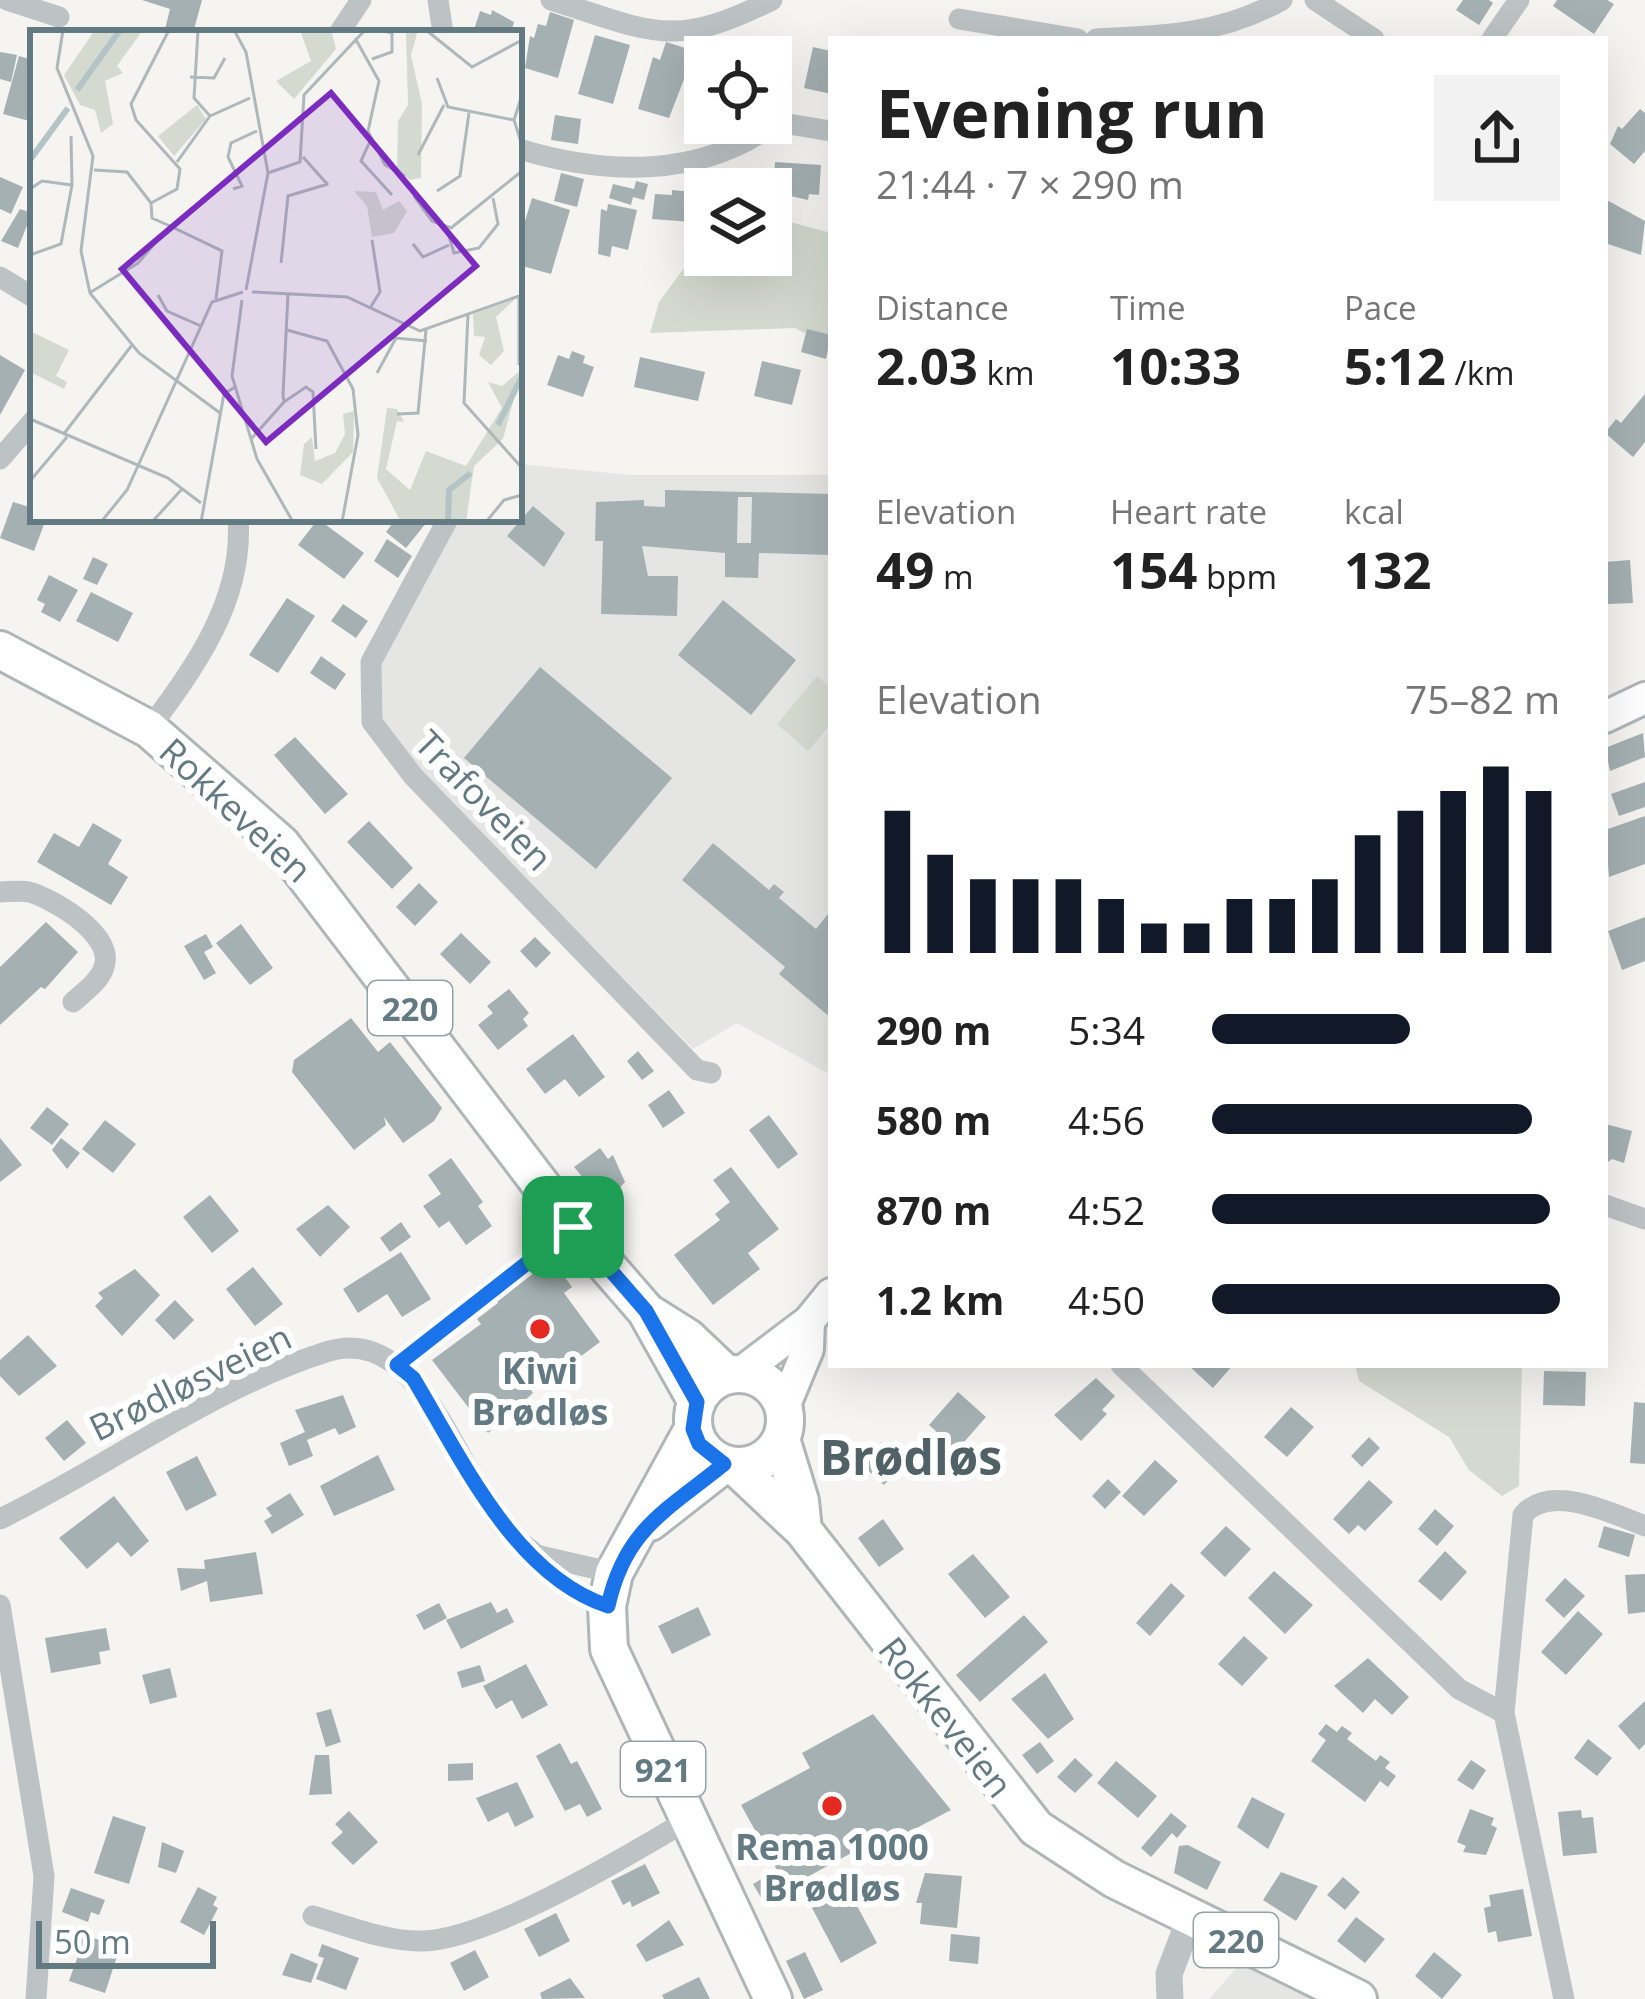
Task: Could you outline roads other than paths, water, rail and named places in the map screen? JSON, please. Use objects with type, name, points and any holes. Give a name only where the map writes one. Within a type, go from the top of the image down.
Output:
[{"type":"main road","name":"Rokkeveien","points":[[0,650],[149,728],[253,816],[306,872],[573,1227],[646,1311],[695,1415]]},
{"type":"main road","points":[[1608,716],[1645,698]]},
{"type":"main road","points":[[611,1590],[695,1415],[733,1375],[809,1321],[828,1298]]},
{"type":"main road","name":"Rokkeveien","points":[[646,1311],[733,1375]]},
{"type":"main road","points":[[638,1532],[730,1465],[755,1464],[783,1423],[808,1349],[809,1321]]},
{"type":"main road","name":"220","points":[[733,1375],[758,1378],[783,1423]]},
{"type":"main road","name":"220","points":[[695,1415],[710,1456],[730,1465]]},
{"type":"main road","name":"Rokkeveien","points":[[783,1423],[802,1530]]},
{"type":"main road","name":"Rokkeveien","points":[[730,1465],[802,1530],[1012,1801],[1055,1842],[1114,1879],[1191,1916]]},
{"type":"main road","name":"921","points":[[611,1590],[609,1649],[773,1999]]},
{"type":"main road","name":"220","points":[[1191,1916],[1358,1999]]},
{"type":"street","points":[[8,0],[59,17]]},
{"type":"street","points":[[341,30],[361,0]]},
{"type":"street","points":[[439,0],[443,30]]},
{"type":"street","points":[[551,0],[653,33],[714,28],[772,0]]},
{"type":"street","points":[[1187,36],[1250,18],[1282,0]]},
{"type":"street","points":[[1315,0],[1369,36]]},
{"type":"street","points":[[1494,36],[1520,0]]},
{"type":"street","points":[[959,19],[1060,36]]},
{"type":"street","points":[[522,150],[628,171],[742,148],[776,122],[828,131]]},
{"type":"street","points":[[0,277],[30,294]]},
{"type":"street","points":[[0,459],[30,424]]},
{"type":"street","points":[[149,728],[220,620],[234,574],[238,522]]},
{"type":"street","name":"Trafoveien","points":[[446,522],[371,662],[372,722],[413,776],[697,1070],[711,1073]]},
{"type":"street","points":[[0,892],[27,891],[98,937],[106,952],[104,967],[73,1002]]},
{"type":"street","points":[[1608,1206],[1645,1219]]},
{"type":"street","points":[[573,1227],[397,1365],[413,1378],[507,1531],[579,1597],[611,1590]]},
{"type":"street","name":"Brødløsveien","points":[[0,1519],[174,1424],[332,1349],[368,1350],[397,1365]]},
{"type":"street","points":[[1124,1368],[1459,1689],[1504,1713]]},
{"type":"street","points":[[1564,1999],[1504,1713],[1522,1515],[1540,1503],[1558,1501],[1645,1526]]},
{"type":"street","points":[[536,1555],[611,1590]]},
{"type":"street","points":[[0,1605],[44,1876],[36,1999]]},
{"type":"street","points":[[314,1916],[387,1936],[444,1940],[517,1910],[686,1821]]},
{"type":"street","points":[[1170,1999],[1169,1974],[1191,1916]]},
{"type":"place","name":"Kiwi Brødløs","points":[[540,1329]]},
{"type":"place","name":"Rema 1000 Brødløs","points":[[832,1806]]},
{"type":"district","name":"Brødløs","points":[[911,1456]]}]
